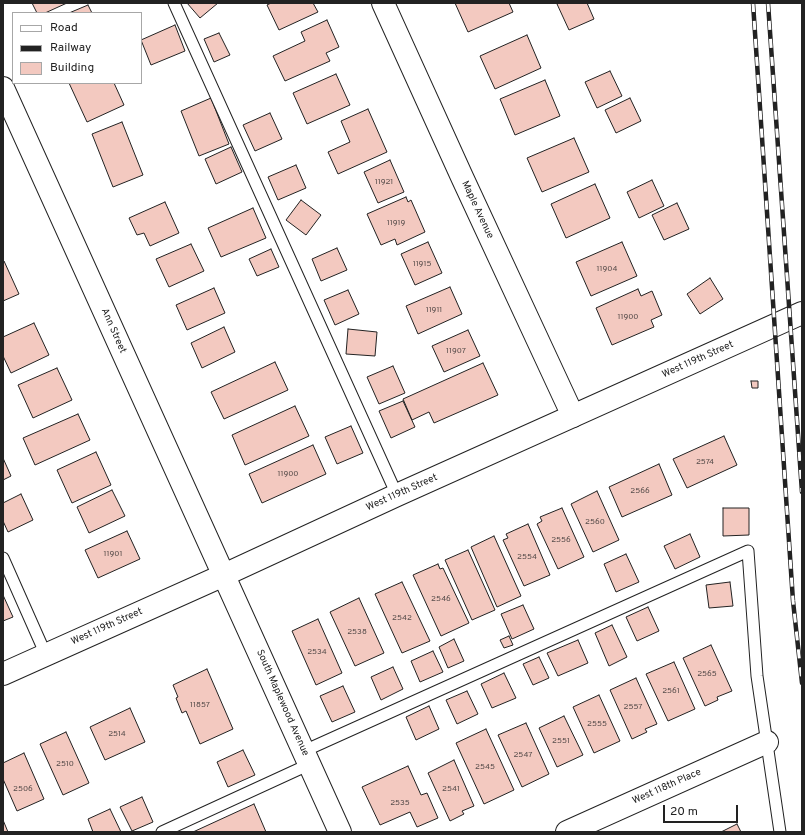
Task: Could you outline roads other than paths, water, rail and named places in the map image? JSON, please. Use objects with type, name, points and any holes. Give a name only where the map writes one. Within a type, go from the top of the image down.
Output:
[{"type":"street","name":"Maple Avenue","points":[[383,3],[573,416]]},
{"type":"street","name":"Ann Street","points":[[3,88],[224,575]]},
{"type":"street","name":"West 119th Street","points":[[3,674],[802,313]]},
{"type":"street","name":"South Maplewood Avenue","points":[[224,575],[340,832]]},
{"type":"street","name":"West 118th Place","points":[[567,832],[767,742]]},
{"type":"lane","points":[[174,3],[397,495]]},
{"type":"lane","points":[[162,832],[307,758],[748,551],[757,676],[780,832]]},
{"type":"lane","points":[[3,558],[46,655]]},
{"type":"railway","points":[[753,3],[793,601],[802,683]]},
{"type":"railway","points":[[768,3],[802,492]]}]
